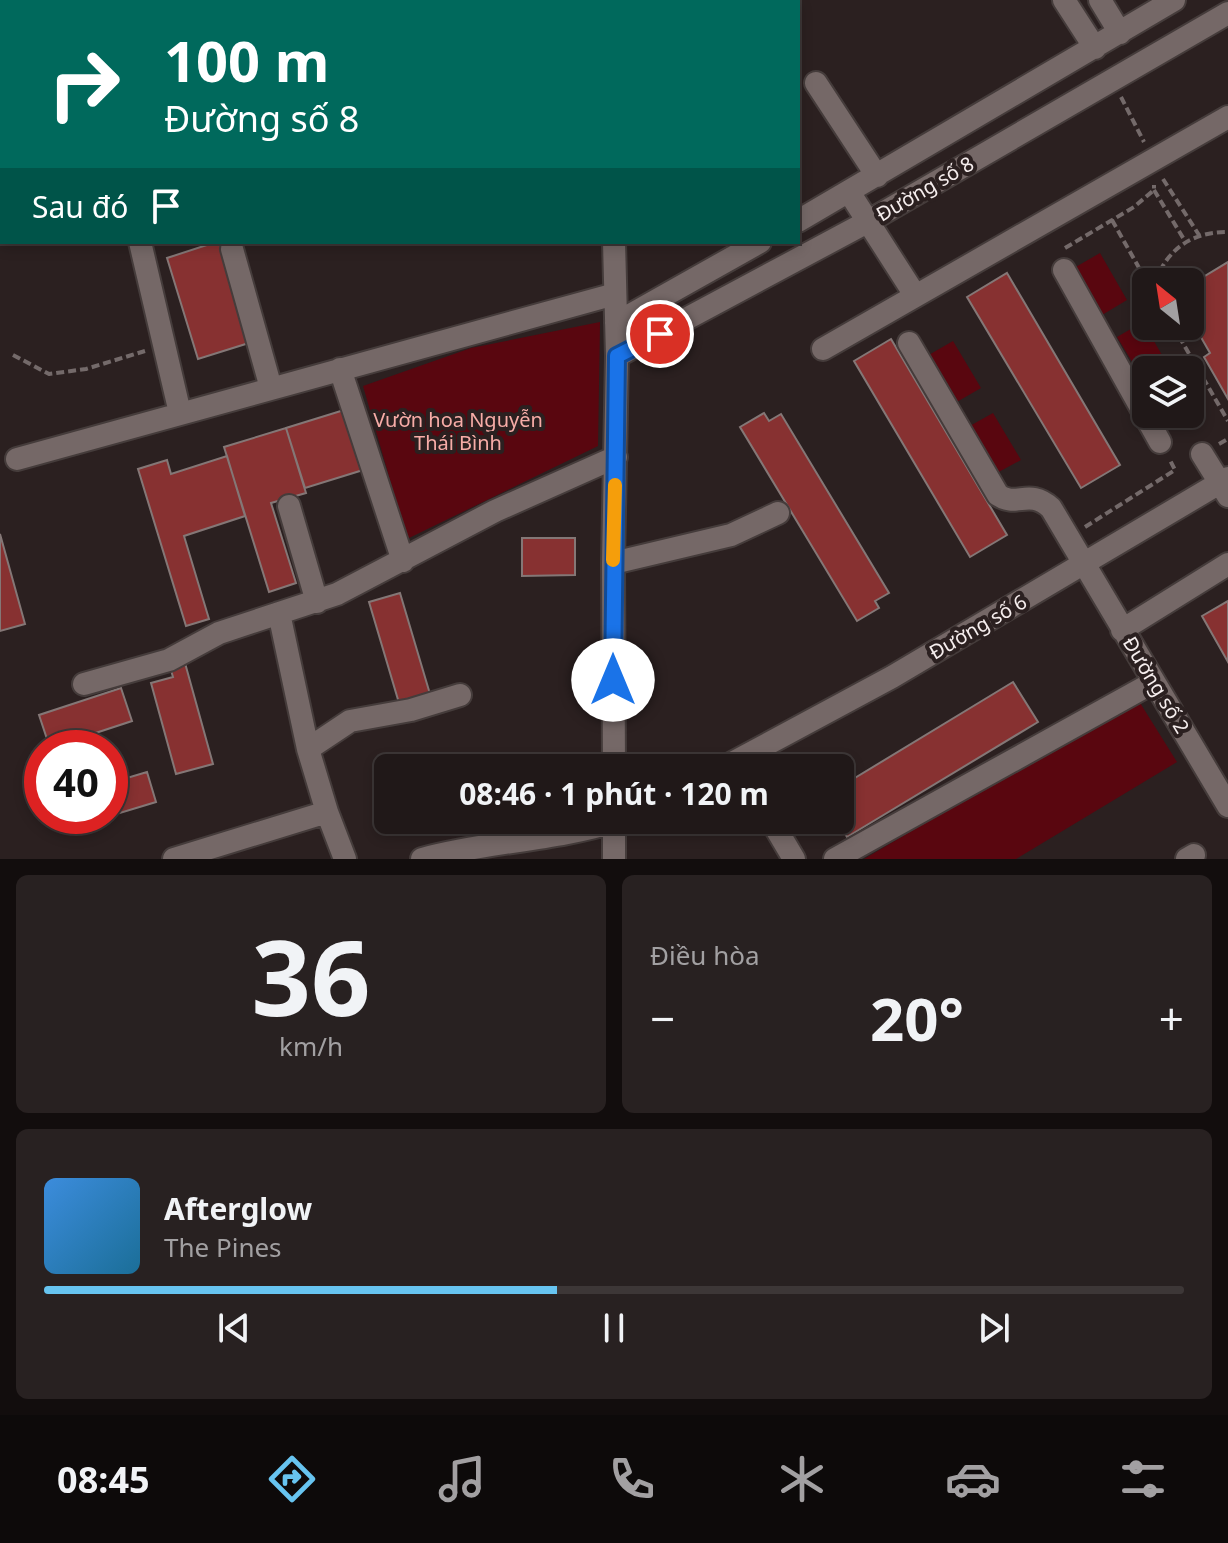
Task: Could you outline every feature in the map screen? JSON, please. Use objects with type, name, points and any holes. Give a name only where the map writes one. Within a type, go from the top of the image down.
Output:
[{"type":"street","points":[[1064,0],[1113,81]]},
{"type":"street","points":[[1100,0],[1120,33]]},
{"type":"street","name":"Đường số 8","points":[[800,220],[1174,0]]},
{"type":"street","name":"Đường số 8","points":[[617,356],[869,221],[1228,13]]},
{"type":"street","points":[[816,83],[877,176]]},
{"type":"street","points":[[823,349],[1227,121]]},
{"type":"street","points":[[849,192],[915,295]]},
{"type":"street","points":[[140,244],[180,413]]},
{"type":"street","points":[[614,244],[617,356],[613,563],[614,754]]},
{"type":"street","points":[[616,323],[756,244]]},
{"type":"street","points":[[232,249],[271,388]]},
{"type":"street","points":[[1064,270],[1162,445]]},
{"type":"street","points":[[17,459],[615,294]]},
{"type":"street","name":"Đường số 2","points":[[909,343],[998,495],[1013,501],[1028,497],[1041,499],[1051,508],[1228,806]]},
{"type":"street","points":[[340,369],[403,561]]},
{"type":"street","points":[[1202,454],[1225,485]]},
{"type":"street","points":[[84,684],[169,660],[219,633],[317,602],[403,561],[495,511],[616,457]]},
{"type":"street","name":"Đường số 6","points":[[754,754],[1225,485]]},
{"type":"street","points":[[289,506],[317,602]]},
{"type":"street","points":[[613,563],[731,535],[778,513]]},
{"type":"street","points":[[1122,630],[1228,564]]},
{"type":"street","points":[[279,613],[308,749],[345,859]]},
{"type":"street","points":[[835,859],[1154,682]]},
{"type":"street","points":[[308,749],[350,721],[411,710],[460,695]]},
{"type":"street","points":[[174,859],[327,812]]},
{"type":"street","points":[[422,859],[562,834]]},
{"type":"street","points":[[614,859],[615,834]]},
{"type":"street","points":[[779,834],[794,859]]},
{"type":"path","points":[[1113,81],[1143,139],[1148,163]]},
{"type":"path","points":[[1185,241],[1154,190],[1154,174],[1168,182],[1200,236]]},
{"type":"path","points":[[1064,270],[1059,257],[1065,248],[1154,190]]},
{"type":"path","points":[[1112,220],[1139,268]]},
{"type":"path","points":[[1160,268],[1185,241],[1228,232]]},
{"type":"path","points":[[1181,340],[1228,421]]},
{"type":"path","points":[[13,355],[49,374],[86,369],[131,353],[164,349]]},
{"type":"path","points":[[1072,541],[1082,528],[1175,470],[1162,445]]},
{"type":"green space","points":[[1100,253],[1127,300],[1102,315],[1074,268]]},
{"type":"green space","name":"Vườn hoa Nguyễn Thái Bình","points":[[600,322],[598,446],[407,539],[363,386],[471,348]]},
{"type":"green space","points":[[1132,328],[1132,340],[1153,340],[1163,356],[1132,356],[1132,362],[1117,337]]},
{"type":"green space","points":[[953,341],[981,388],[955,403],[927,356]]},
{"type":"green space","points":[[993,413],[1021,460],[995,474],[968,427]]},
{"type":"green space","points":[[1137,698],[1177,762],[1016,859],[864,859]]},
{"type":"building","points":[[210,244],[222,244],[252,342],[198,359],[167,258]]},
{"type":"building","points":[[1228,262],[1228,399],[1204,357],[1210,353],[1203,340],[1204,277]]},
{"type":"building","points":[[1007,273],[1120,465],[1081,488],[967,297]]},
{"type":"building","points":[[891,339],[1007,535],[970,557],[854,361]]},
{"type":"building","points":[[344,410],[363,470],[305,488],[286,428]]},
{"type":"building","points":[[764,413],[769,421],[781,414],[889,593],[875,601],[879,608],[857,621],[740,427]]},
{"type":"building","points":[[286,428],[306,493],[271,503],[296,583],[269,592],[224,447]]},
{"type":"building","points":[[227,456],[245,516],[184,536],[209,619],[186,626],[138,469],[167,460],[171,474]]},
{"type":"building","points":[[0,534],[25,624],[0,631]]},
{"type":"building","points":[[522,538],[575,538],[575,575],[522,576]]},
{"type":"building","points":[[400,593],[430,694],[399,703],[369,602]]},
{"type":"building","points":[[1228,601],[1228,662],[1202,616]]},
{"type":"building","points":[[185,663],[213,764],[176,774],[151,683],[173,677],[170,667]]},
{"type":"building","points":[[1013,682],[1038,722],[854,833],[854,779]]},
{"type":"building","points":[[121,688],[132,721],[105,730],[44,730],[39,715]]},
{"type":"building","points":[[147,772],[156,802],[128,811],[128,778]]},
{"type":"slow traffic","points":[[613,560],[615,485]]},
{"type":"route","points":[[613,680],[617,356],[660,334]]}]
